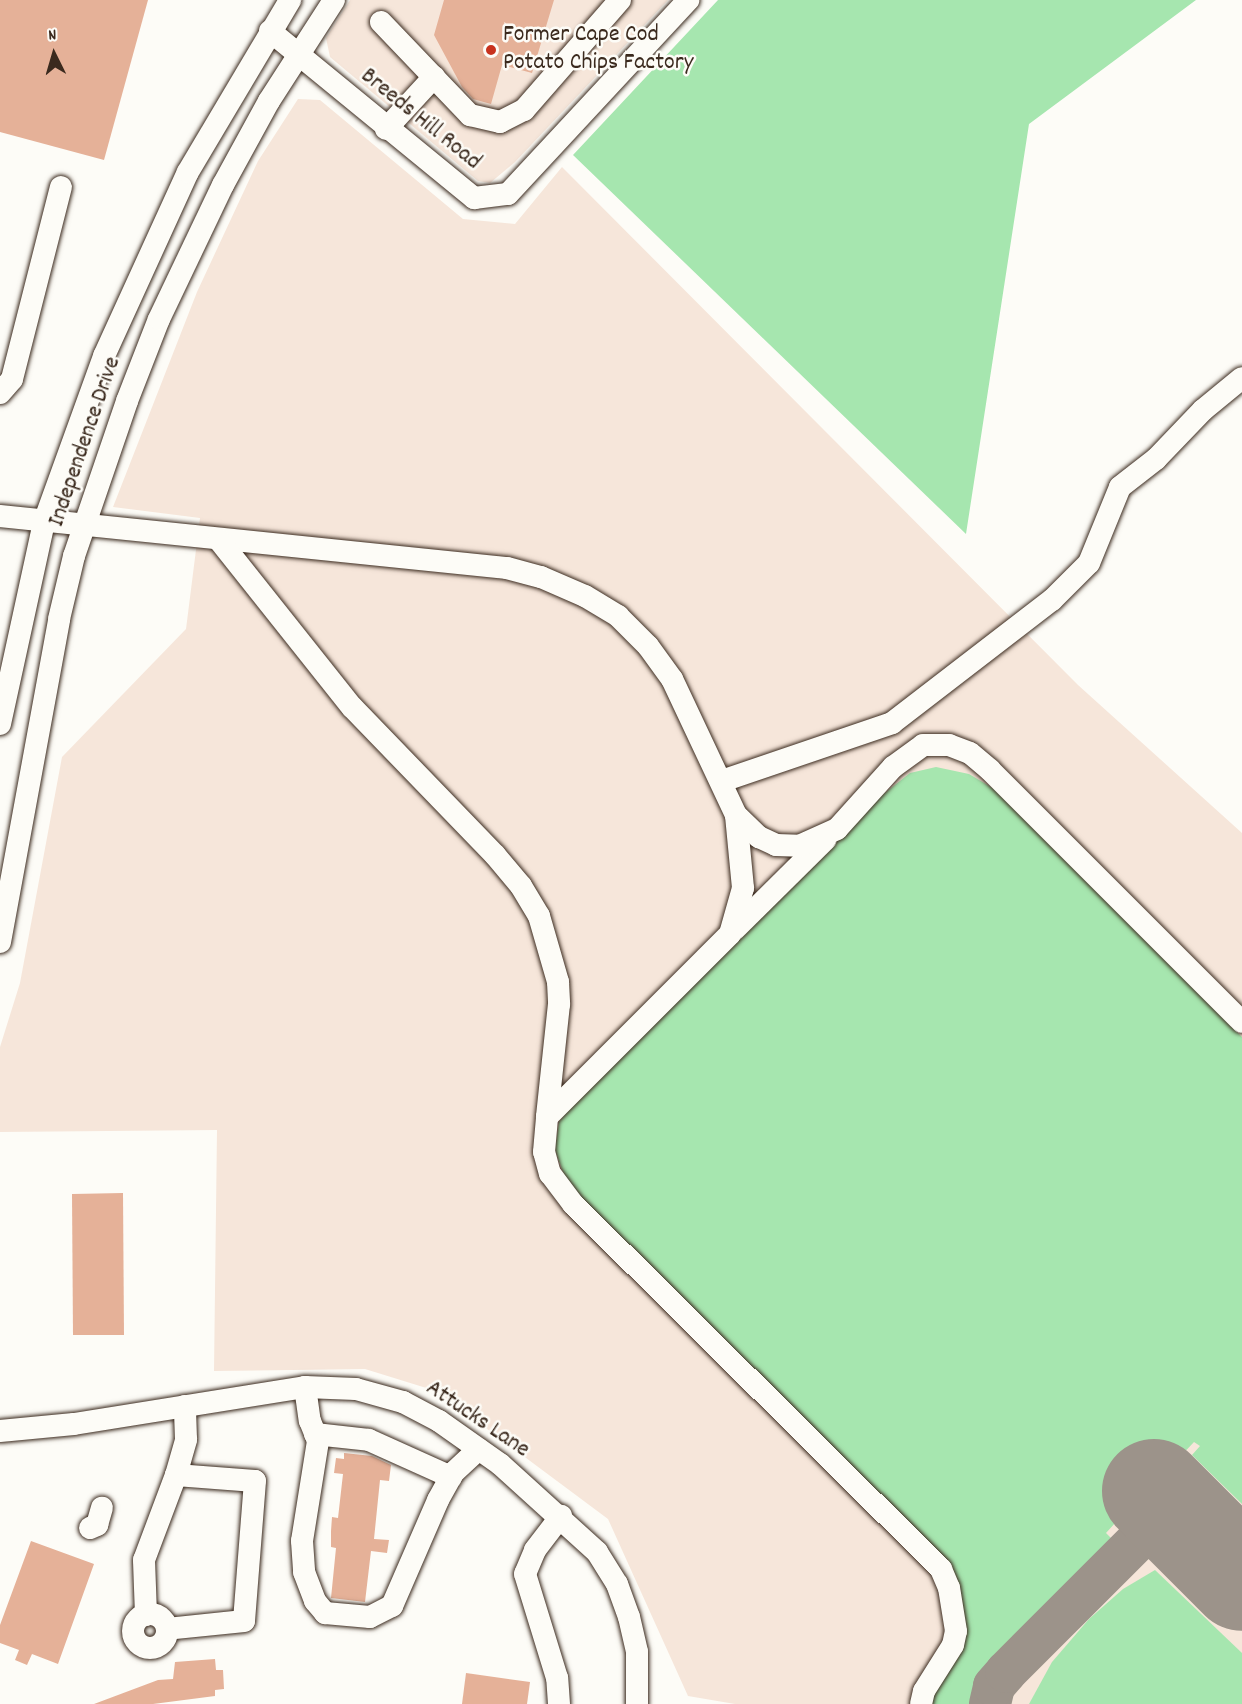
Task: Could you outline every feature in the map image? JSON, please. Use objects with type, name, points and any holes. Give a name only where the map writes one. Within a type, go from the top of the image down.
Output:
[{"type":"street","name":"Independence Drive","points":[[0,724],[44,522],[131,289],[188,172],[290,0]]},
{"type":"street","name":"Independence Drive","points":[[0,942],[59,618],[86,525],[159,319],[223,185],[298,53],[334,0]]},
{"type":"street","points":[[381,22],[470,115],[492,123],[506,120],[524,110],[620,0]]},
{"type":"street","name":"Breeds Hill Road","points":[[270,31],[386,129],[474,198],[508,194],[688,0]]},
{"type":"street","points":[[386,129],[434,77]]},
{"type":"street","points":[[0,393],[12,379],[61,187]]},
{"type":"street","points":[[722,781],[892,723],[1052,600],[1089,563],[1120,487],[1156,459],[1203,410],[1242,378]]},
{"type":"street","points":[[0,516],[507,568],[541,577],[585,596],[618,616],[648,646],[672,678],[722,781],[736,815],[743,888],[730,934]]},
{"type":"street","points":[[219,540],[352,706],[495,855],[539,916],[558,982],[557,1046],[544,1152],[550,1173],[573,1204],[941,1569],[949,1588],[956,1631],[954,1646],[924,1691],[921,1704]]},
{"type":"street","points":[[548,1117],[837,829],[893,767],[923,745],[949,745],[970,753],[1242,1022]]},
{"type":"street","points":[[736,815],[759,837],[776,845],[800,846],[837,829]]},
{"type":"street","name":"Attucks Lane","points":[[0,1431],[74,1424],[305,1388],[339,1387],[387,1396],[439,1421],[479,1449],[561,1516],[597,1552],[624,1600],[637,1652],[638,1704]]},
{"type":"street","points":[[305,1388],[318,1442],[302,1541],[304,1572],[315,1601],[325,1613],[370,1617],[392,1606],[451,1477],[479,1449]]},
{"type":"street","points":[[146,1615],[161,1618],[166,1629],[165,1638],[157,1646],[141,1646],[134,1637],[134,1626],[146,1615],[144,1560],[176,1475],[186,1439],[185,1406]]},
{"type":"street","points":[[315,1434],[369,1440],[451,1477]]},
{"type":"street","points":[[166,1629],[244,1621],[257,1484],[253,1480],[176,1475]]},
{"type":"street","points":[[90,1528],[97,1525],[102,1508]]},
{"type":"street","points":[[559,1704],[557,1678],[525,1574],[536,1550],[561,1516]]},
{"type":"shaded area","points":[[350,0],[668,0],[515,162],[490,183],[478,181],[330,57],[326,38]]},
{"type":"shaded area","points":[[298,99],[320,100],[463,219],[515,224],[562,167],[1078,685],[1242,833],[1242,1704],[735,1704],[688,1696],[608,1519],[436,1391],[365,1369],[214,1371],[217,1130],[0,1132],[0,1047],[20,983],[62,757],[186,629],[200,518],[113,507],[197,292],[258,161]]},
{"type":"green space","points":[[718,0],[1196,0],[1029,124],[966,534],[573,155]]},
{"type":"green space","points":[[936,767],[969,774],[1001,793],[1242,1037],[1242,1504],[1192,1455],[1200,1446],[1194,1442],[1175,1462],[1178,1466],[1130,1515],[1126,1511],[1106,1533],[1112,1539],[985,1668],[976,1683],[971,1704],[931,1704],[959,1592],[567,1183],[555,1150],[559,1122],[568,1110],[881,796],[910,773]]},
{"type":"green space","points":[[1155,1570],[1242,1653],[1242,1704],[1029,1704],[1052,1662],[1089,1619],[1123,1589]]},
{"type":"building","points":[[0,0],[148,0],[104,160],[0,132]]},
{"type":"building","name":"Former Cape Cod Potato Chips Factory","points":[[444,0],[554,0],[532,73],[502,65],[491,104],[473,99],[462,87],[434,35]]},
{"type":"building","points":[[123,1193],[124,1335],[73,1335],[72,1194]]},
{"type":"building","points":[[344,1453],[372,1456],[391,1465],[389,1481],[380,1480],[374,1539],[389,1540],[387,1553],[371,1551],[365,1602],[331,1598],[336,1548],[331,1547],[332,1517],[338,1518],[343,1474],[334,1473],[336,1458],[344,1459]]},
{"type":"building","points":[[31,1541],[94,1564],[58,1664],[32,1654],[27,1665],[15,1660],[19,1650],[0,1643],[0,1625]]},
{"type":"building","points":[[215,1659],[216,1670],[223,1670],[224,1689],[215,1690],[215,1696],[153,1704],[94,1704],[158,1680],[173,1679],[175,1662]]},
{"type":"building","points":[[466,1673],[530,1682],[527,1704],[462,1704]]},
{"type":"taxiway","points":[[990,1704],[994,1686],[1006,1672],[1170,1508]]},
{"type":"runway","points":[[1154,1491],[1242,1579]]},
{"type":"place","name":"Former Cape Cod Potato Chips Factory","points":[[491,50]]}]
